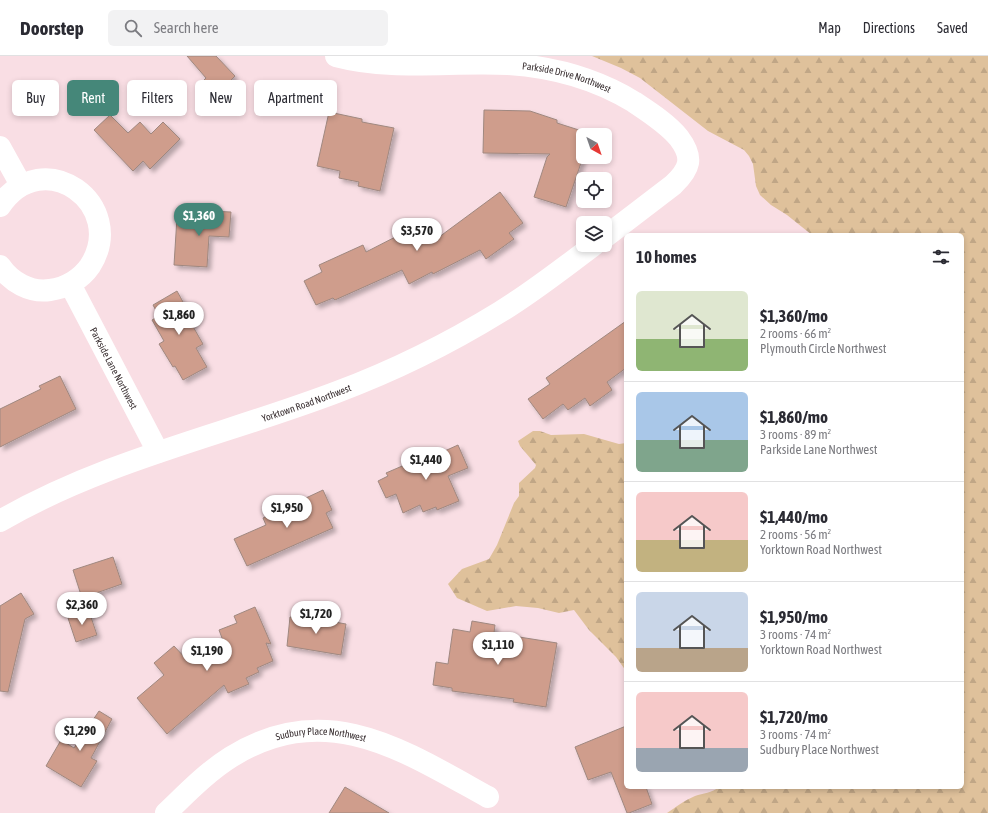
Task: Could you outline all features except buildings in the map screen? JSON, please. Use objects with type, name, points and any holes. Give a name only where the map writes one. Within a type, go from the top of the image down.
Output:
[{"type":"street","name":"Parkside Drive Northwest","points":[[336,56],[365,62],[400,65],[514,65],[556,71],[585,78],[622,94],[645,109],[671,130],[686,148],[688,166],[682,177],[673,185],[612,232]]},
{"type":"street","points":[[0,147],[21,185]]},
{"type":"street","points":[[0,206],[10,193],[21,185],[39,179],[56,180],[71,185],[84,195],[93,208],[98,224],[99,241],[95,258],[85,273],[70,284],[55,289],[47,290],[30,288],[14,281],[0,266]]},
{"type":"street","name":"Yorktown Road Northwest","points":[[0,521],[81,480],[158,452],[336,393],[400,366],[447,342],[500,312],[584,252]]},
{"type":"street","name":"Parkside Lane Northwest","points":[[70,284],[158,452]]},
{"type":"street","name":"Sudbury Place Northwest","points":[[166,813],[214,770],[230,758],[264,741],[307,730],[330,731],[353,735],[386,744],[417,758],[488,797]]},
{"type":"green space","points":[[592,56],[988,56],[988,813],[667,813],[691,798],[716,789],[964,789],[964,233],[810,233],[787,215],[771,205],[760,195],[756,186],[753,164],[744,150],[708,131],[640,78]]},
{"type":"green space","points":[[533,431],[540,431],[551,435],[584,434],[619,444],[624,443],[624,668],[616,657],[589,630],[574,610],[559,613],[538,608],[516,606],[487,611],[457,598],[448,584],[462,569],[489,559],[497,545],[514,503],[519,496],[519,483],[535,468],[536,465],[520,446],[518,441]]}]
